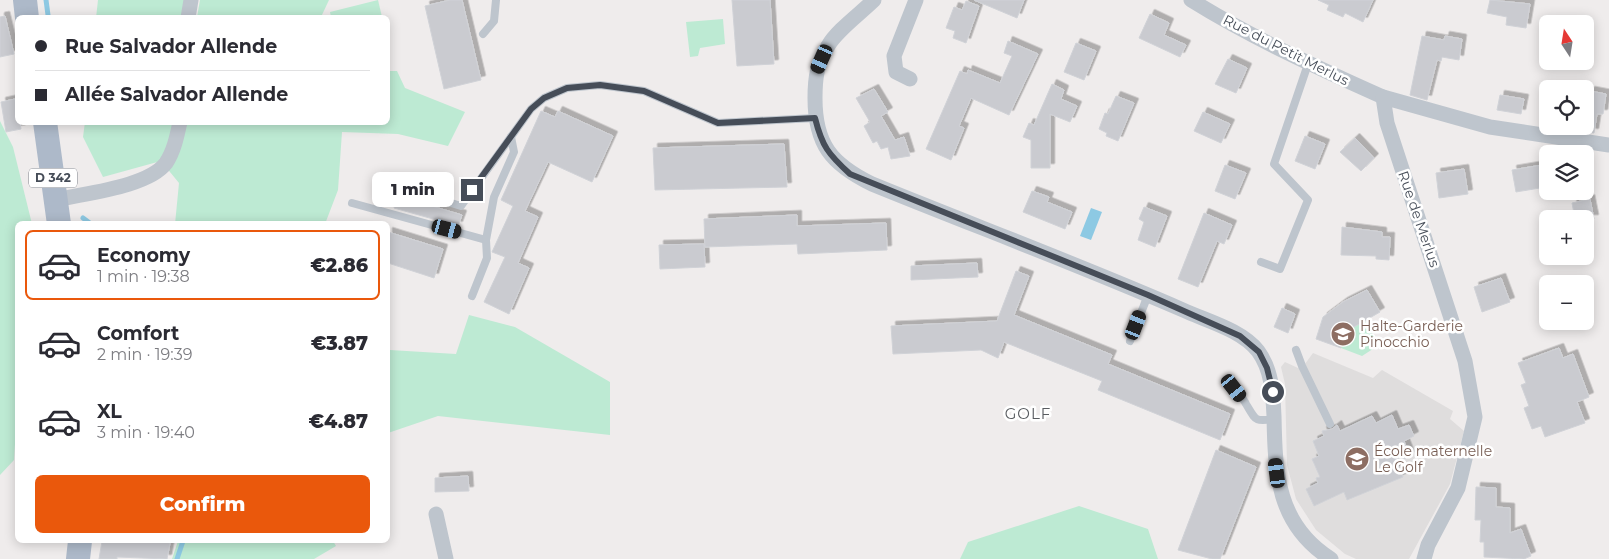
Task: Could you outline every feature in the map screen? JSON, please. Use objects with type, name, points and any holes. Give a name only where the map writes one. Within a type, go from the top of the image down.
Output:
[{"type":"main road","points":[[24,0],[26,15]]},
{"type":"main road","name":"D 342","points":[[44,125],[59,221]]},
{"type":"main road","points":[[78,559],[80,543]]},
{"type":"street","points":[[188,15],[191,0]]},
{"type":"street","points":[[874,0],[828,44],[815,74],[815,118],[821,141],[834,159],[850,174],[1148,295],[1232,332],[1250,342],[1263,359],[1272,383],[1276,469],[1285,504],[1302,532],[1331,559]]},
{"type":"street","points":[[910,79],[896,72],[894,56],[916,0]]},
{"type":"street","name":"Rue du Petit Merlus","points":[[1191,0],[1308,64],[1383,98]]},
{"type":"street","points":[[1383,98],[1490,127],[1609,145]]},
{"type":"street","name":"Rue de Merlus","points":[[1383,98],[1387,123],[1465,361],[1475,417],[1458,488],[1428,545],[1424,559]]},
{"type":"street","points":[[56,200],[150,176],[165,163],[175,144],[179,125]]},
{"type":"street","points":[[436,514],[446,559]]},
{"type":"lane","points":[[483,34],[494,21],[496,0]]},
{"type":"lane","points":[[1261,262],[1280,269],[1308,200],[1274,164],[1308,64]]},
{"type":"lane","points":[[398,188],[461,206],[531,109],[544,98],[567,88],[592,86],[624,87],[644,91],[718,123],[815,118]]},
{"type":"lane","points":[[472,296],[487,258],[486,240],[494,197],[514,152],[511,137]]},
{"type":"lane","points":[[352,204],[486,240]]},
{"type":"lane","points":[[1130,340],[1148,295]]},
{"type":"lane","points":[[1296,350],[1330,424]]},
{"type":"lane","points":[[1234,388],[1246,404],[1252,417],[1260,421],[1274,419]]},
{"type":"shaded area","points":[[1313,353],[1373,378],[1382,370],[1453,411],[1450,419],[1464,431],[1450,484],[1409,559],[1356,559],[1345,554],[1316,530],[1296,499],[1287,465],[1285,384],[1281,367],[1285,362],[1298,368],[1305,364]]},
{"type":"green space","points":[[98,0],[186,0],[184,15],[96,15]]},
{"type":"green space","points":[[200,0],[329,0],[322,15],[197,15]]},
{"type":"green space","points":[[378,0],[382,15],[331,15],[330,12]]},
{"type":"green space","points":[[723,19],[725,44],[700,48],[698,56],[690,57],[686,22]]},
{"type":"green space","points":[[390,71],[397,71],[405,88],[465,112],[448,146],[398,134],[342,132],[338,190],[326,221],[175,221],[179,183],[161,161],[103,177],[83,137],[85,125],[390,125]]},
{"type":"green space","points":[[0,121],[13,147],[31,221],[15,221],[15,444],[14,460],[0,475]]},
{"type":"green space","points":[[469,315],[515,327],[610,382],[610,435],[438,416],[390,432],[390,350],[456,354]]},
{"type":"green space","points":[[1365,321],[1379,345],[1362,356],[1341,348],[1344,328],[1350,329]]},
{"type":"green space","points":[[1079,506],[1148,529],[1158,559],[960,559],[968,542]]},
{"type":"green space","points":[[177,543],[334,543],[336,546],[314,559],[172,559]]},
{"type":"water","points":[[1091,208],[1102,212],[1091,240],[1080,236]]},
{"type":"building","points":[[450,0],[462,0],[481,80],[444,89],[425,6]]},
{"type":"building","points":[[732,0],[770,0],[774,64],[737,66]]},
{"type":"building","points":[[974,0],[1024,0],[1017,18]]},
{"type":"building","points":[[1318,0],[1373,0],[1363,22],[1345,13],[1343,17],[1327,10],[1329,5]]},
{"type":"building","points":[[1490,0],[1530,4],[1526,28],[1506,25],[1507,17],[1487,13]]},
{"type":"building","points":[[966,1],[979,6],[966,43],[953,38],[955,31],[946,28],[954,7],[962,10]]},
{"type":"building","points":[[1150,14],[1169,23],[1164,35],[1186,45],[1180,57],[1139,38]]},
{"type":"building","points":[[5,16],[14,54],[0,57],[0,17]]},
{"type":"building","points":[[1422,36],[1444,40],[1445,36],[1462,39],[1459,60],[1442,57],[1441,61],[1437,60],[1427,100],[1410,95]]},
{"type":"building","points":[[1008,41],[1038,54],[1009,115],[971,98],[959,126],[964,128],[951,160],[926,149],[960,71],[967,74],[968,70],[1000,83],[1012,56],[1004,53]]},
{"type":"building","points":[[1076,43],[1096,51],[1084,80],[1064,72]]},
{"type":"building","points":[[1228,59],[1247,68],[1236,93],[1215,84]]},
{"type":"building","points":[[1052,84],[1064,90],[1061,99],[1077,106],[1070,122],[1050,114],[1050,168],[1031,168],[1031,140],[1023,137],[1029,123],[1034,125]]},
{"type":"building","points":[[874,89],[888,112],[881,116],[895,140],[904,137],[910,156],[891,159],[888,147],[881,149],[877,141],[873,143],[864,126],[870,122],[856,98]]},
{"type":"building","points":[[1594,92],[1606,94],[1603,114],[1597,114],[1594,133]]},
{"type":"building","points":[[1500,95],[1524,99],[1521,114],[1497,110]]},
{"type":"building","points":[[1116,96],[1134,103],[1118,141],[1106,136],[1107,133],[1099,129],[1105,113],[1108,114]]},
{"type":"building","points":[[15,99],[15,125],[20,125],[21,129],[6,132],[1,102]]},
{"type":"building","points":[[541,111],[555,117],[558,111],[613,136],[592,182],[548,162],[525,211],[538,217],[518,263],[529,268],[509,314],[484,302],[505,257],[492,252],[513,206],[501,200]]},
{"type":"building","points":[[1203,112],[1230,124],[1221,143],[1194,131]]},
{"type":"building","points":[[1305,136],[1325,144],[1315,169],[1295,161]]},
{"type":"building","points":[[1355,138],[1374,158],[1361,171],[1340,152]]},
{"type":"building","points":[[784,144],[787,187],[655,190],[653,148]]},
{"type":"building","points":[[1225,165],[1246,173],[1235,199],[1215,191]]},
{"type":"building","points":[[1539,166],[1539,188],[1516,192],[1512,170]]},
{"type":"building","points":[[1464,169],[1468,194],[1439,198],[1436,173]]},
{"type":"building","points":[[1032,191],[1049,197],[1047,202],[1072,212],[1065,229],[1023,212]]},
{"type":"building","points":[[398,196],[462,215],[458,226],[394,208]]},
{"type":"building","points":[[1590,200],[1592,210],[1573,210],[1572,203]]},
{"type":"building","points":[[1144,207],[1167,216],[1155,247],[1138,240],[1144,222],[1139,219]]},
{"type":"building","points":[[1204,213],[1232,225],[1224,244],[1217,241],[1198,287],[1178,279]]},
{"type":"building","points":[[797,215],[797,226],[886,223],[887,250],[798,254],[797,244],[705,247],[704,219]]},
{"type":"building","points":[[1342,227],[1382,232],[1382,237],[1390,237],[1389,260],[1376,259],[1376,256],[1341,255]]},
{"type":"building","points":[[390,233],[443,249],[434,278],[390,264]]},
{"type":"building","points":[[704,244],[705,267],[660,269],[659,245]]},
{"type":"building","points":[[977,263],[978,277],[911,280],[911,266]]},
{"type":"building","points":[[1016,271],[1029,276],[1014,315],[1112,355],[1108,364],[1230,414],[1220,440],[1098,390],[1102,381],[1004,342],[998,358],[981,350],[893,354],[891,326],[997,321]]},
{"type":"building","points":[[1501,278],[1510,302],[1482,312],[1474,287]]},
{"type":"building","points":[[1367,290],[1380,312],[1347,331],[1341,348],[1316,339],[1323,317],[1343,302]]},
{"type":"building","points":[[1282,308],[1295,314],[1288,333],[1274,327]]},
{"type":"building","points":[[1559,348],[1563,358],[1573,354],[1589,397],[1577,402],[1585,423],[1545,437],[1541,426],[1532,429],[1524,408],[1529,406],[1521,385],[1526,383],[1518,363]]},
{"type":"building","points":[[1392,415],[1398,429],[1409,425],[1414,436],[1404,441],[1410,456],[1397,462],[1403,477],[1347,500],[1344,492],[1314,506],[1306,489],[1318,483],[1316,478],[1320,477],[1312,459],[1319,456],[1313,441],[1324,436],[1322,431],[1332,429],[1337,425],[1340,431],[1372,416],[1376,423]]},
{"type":"building","points":[[1216,450],[1256,467],[1220,559],[1212,559],[1178,550]]},
{"type":"building","points":[[468,476],[469,491],[435,492],[435,478]]},
{"type":"building","points":[[1476,487],[1496,488],[1496,507],[1510,508],[1510,533],[1521,529],[1531,556],[1524,559],[1484,557],[1484,542],[1480,542],[1481,520],[1475,520]]},
{"type":"building","points":[[102,543],[170,543],[167,559],[117,557],[117,559],[99,559]]},
{"type":"waterway","points":[[46,0],[48,15]]},
{"type":"waterway","points":[[83,218],[87,221]]},
{"type":"waterway","points":[[177,559],[182,543]]},
{"type":"place","name":"Halte-Garderie Pinocchio","points":[[1343,334]]},
{"type":"place","name":"École maternelle Le Golf","points":[[1357,459]]},
{"type":"district","name":"GOLF","points":[[1028,414]]},
{"type":"route","points":[[472,190],[531,109],[544,98],[567,88],[600,85],[644,91],[718,123],[815,118],[821,141],[834,159],[850,174],[1148,295],[1240,336],[1250,342],[1259,352],[1267,368],[1273,392]]}]
